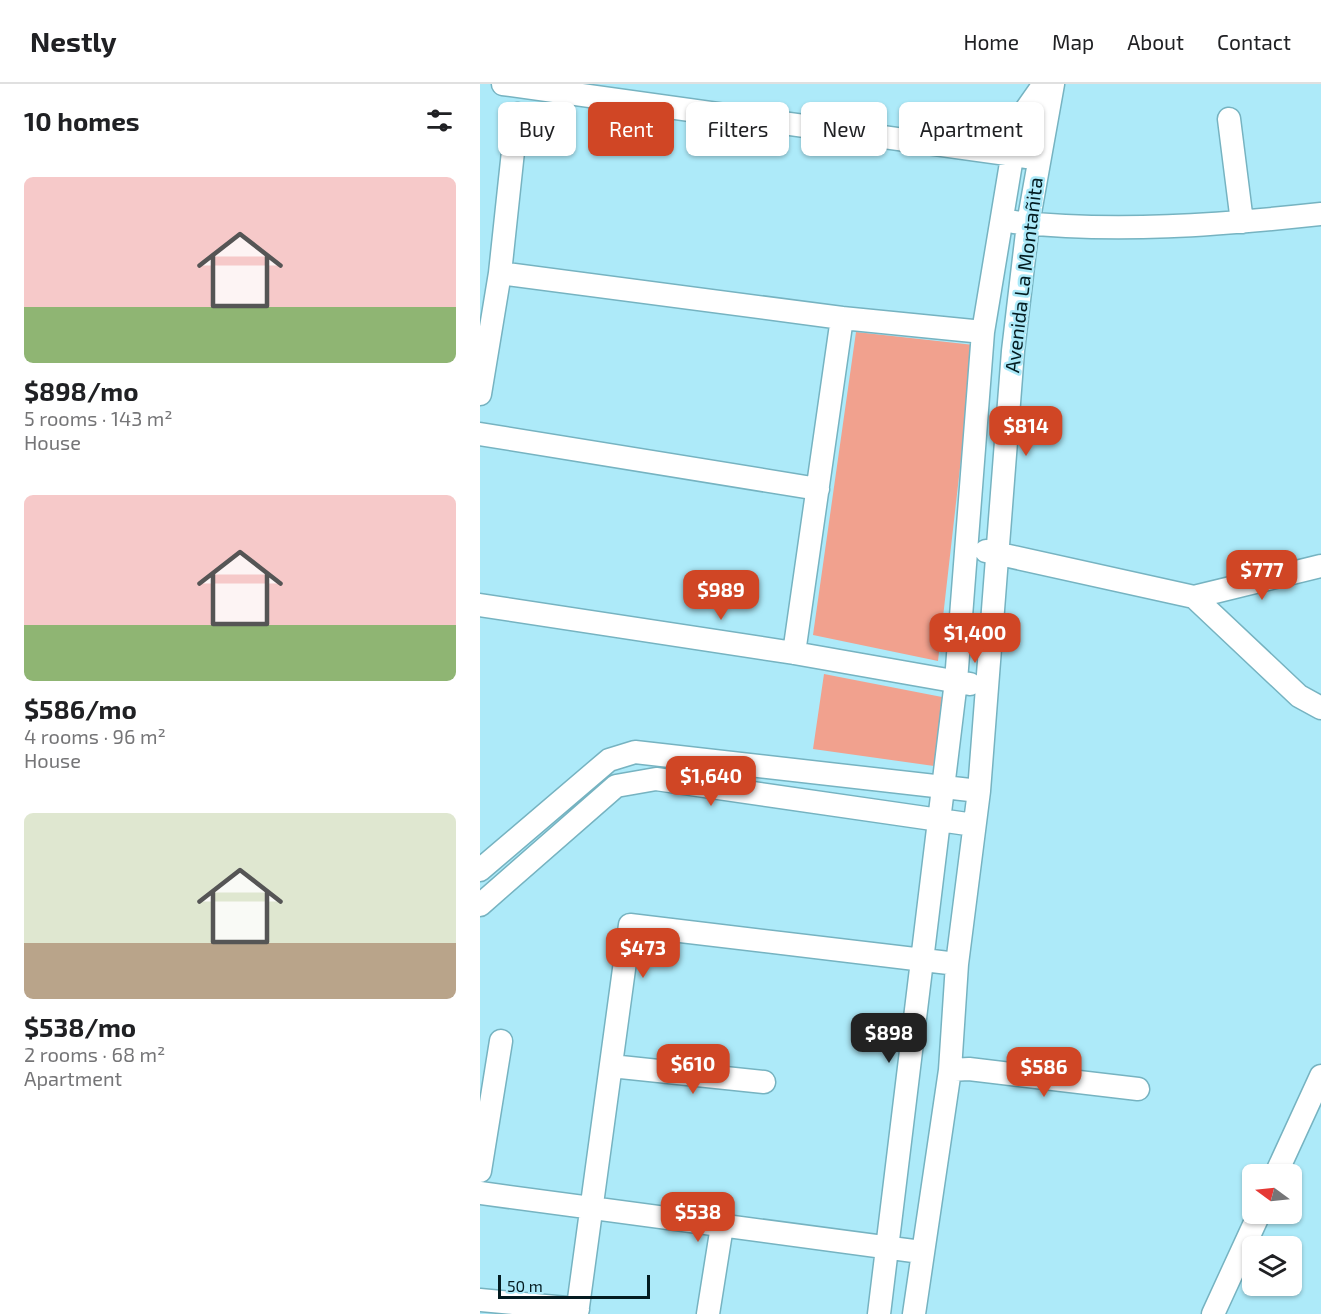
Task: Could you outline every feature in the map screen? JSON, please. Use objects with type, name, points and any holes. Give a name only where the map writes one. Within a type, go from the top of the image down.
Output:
[{"type":"street","points":[[503,84],[1011,157],[1038,157]]},
{"type":"street","points":[[879,1314],[956,681],[983,332],[1011,157],[1025,111],[1044,84]]},
{"type":"street","name":"Avenida La Montañita","points":[[914,1314],[921,1252],[950,1070],[957,964],[979,791],[1013,351],[1038,157],[1053,84]]},
{"type":"street","points":[[1229,119],[1242,222]]},
{"type":"street","points":[[480,394],[500,273],[513,156]]},
{"type":"street","points":[[1001,221],[1099,228],[1168,228],[1321,214]]},
{"type":"street","points":[[500,273],[842,318],[983,332]]},
{"type":"street","points":[[794,653],[842,318]]},
{"type":"street","points":[[480,435],[818,489]]},
{"type":"street","points":[[966,548],[1194,597],[1321,566]]},
{"type":"street","points":[[1194,597],[1299,696],[1321,708]]},
{"type":"street","points":[[480,605],[794,653],[986,687]]},
{"type":"street","points":[[480,870],[609,760],[635,752],[979,791]]},
{"type":"street","points":[[480,905],[616,786],[656,778],[974,825]]},
{"type":"street","points":[[480,1300],[577,1312],[630,925],[957,964]]},
{"type":"street","points":[[480,1171],[501,1041]]},
{"type":"street","points":[[610,1066],[764,1082]]},
{"type":"street","points":[[950,1070],[969,1069],[1138,1089]]},
{"type":"street","points":[[1281,1164],[1321,1076]]},
{"type":"street","points":[[480,1194],[887,1245],[921,1252]]},
{"type":"street","points":[[1213,1314],[1254,1224]]},
{"type":"street","points":[[708,1314],[722,1226]]},
{"type":"shaded area","points":[[856,332],[974,345],[938,661],[813,635]]},
{"type":"shaded area","points":[[824,674],[942,697],[934,766],[813,749]]}]
